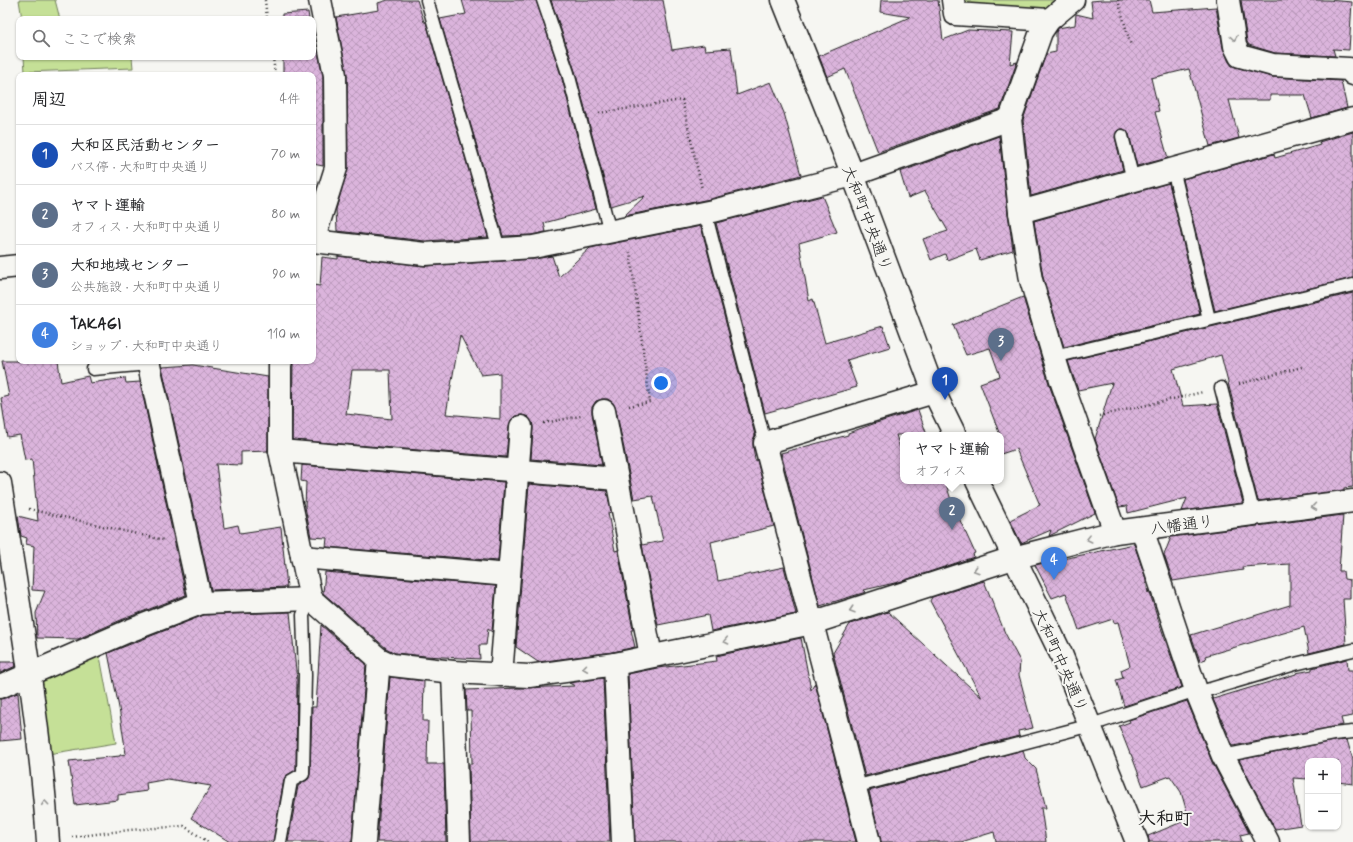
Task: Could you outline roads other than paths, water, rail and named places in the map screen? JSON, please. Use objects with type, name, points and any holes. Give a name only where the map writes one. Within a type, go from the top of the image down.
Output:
[{"type":"street","points":[[316,231],[336,168],[335,76],[320,0]]},
{"type":"street","name":"大和町中央通り","points":[[783,0],[853,176],[934,392],[953,432]]},
{"type":"street","points":[[953,0],[955,14],[1049,20]]},
{"type":"street","points":[[1073,0],[1049,20],[1041,32],[1010,119],[1020,212],[1032,280],[1062,383],[1115,532]]},
{"type":"street","points":[[1228,0],[1235,46],[1240,56],[1273,65],[1350,69],[1353,74]]},
{"type":"street","points":[[316,241],[425,254],[533,247],[705,212],[853,176],[1010,119]]},
{"type":"street","points":[[1020,212],[1353,119]]},
{"type":"street","points":[[0,268],[16,266]]},
{"type":"street","points":[[148,364],[201,603]]},
{"type":"street","points":[[280,364],[280,451],[311,599],[379,659],[364,842]]},
{"type":"street","points":[[869,842],[765,443],[934,392]]},
{"type":"street","points":[[604,411],[651,656]]},
{"type":"street","points":[[501,675],[521,427]]},
{"type":"street","points":[[280,451],[617,479]]},
{"type":"street","name":"大和町中央通り","points":[[977,484],[1061,654],[1137,842]]},
{"type":"street","points":[[2,493],[30,675],[42,765],[48,841]]},
{"type":"street","name":"八幡通り","points":[[379,659],[392,665],[453,672],[529,676],[615,664],[812,623],[1013,558],[1115,532],[1353,501]]},
{"type":"street","points":[[1142,528],[1197,692],[1223,756],[1268,842]]},
{"type":"street","points":[[302,557],[509,575]]},
{"type":"street","points":[[0,687],[126,632],[201,603],[311,599]]},
{"type":"street","points":[[615,664],[623,842]]},
{"type":"street","points":[[453,672],[459,842]]},
{"type":"lane","points":[[427,0],[498,249]]},
{"type":"lane","points":[[542,0],[568,73],[579,116],[619,230]]},
{"type":"lane","points":[[1122,136],[1133,180]]},
{"type":"lane","points":[[1173,169],[1209,319]]},
{"type":"lane","points":[[705,212],[765,443]]},
{"type":"lane","points":[[1054,357],[1353,285]]},
{"type":"lane","points":[[92,369],[132,364]]},
{"type":"lane","points":[[1221,388],[1254,515]]},
{"type":"lane","points":[[280,842],[291,781],[303,774],[305,676],[303,615],[311,599]]},
{"type":"lane","points":[[854,787],[1090,725],[1295,664],[1353,650]]},
{"type":"lane","points":[[1223,756],[1333,734],[1353,732]]},
{"type":"place","name":"大和地域センター","points":[[1001,361]]},
{"type":"place","name":"大和区民活動センター","points":[[945,400]]},
{"type":"place","name":"ヤマト運輸","points":[[952,530]]},
{"type":"place","name":"TAKAGI","points":[[1054,580]]},
{"type":"district","name":"大和町","points":[[1165,818]]}]
